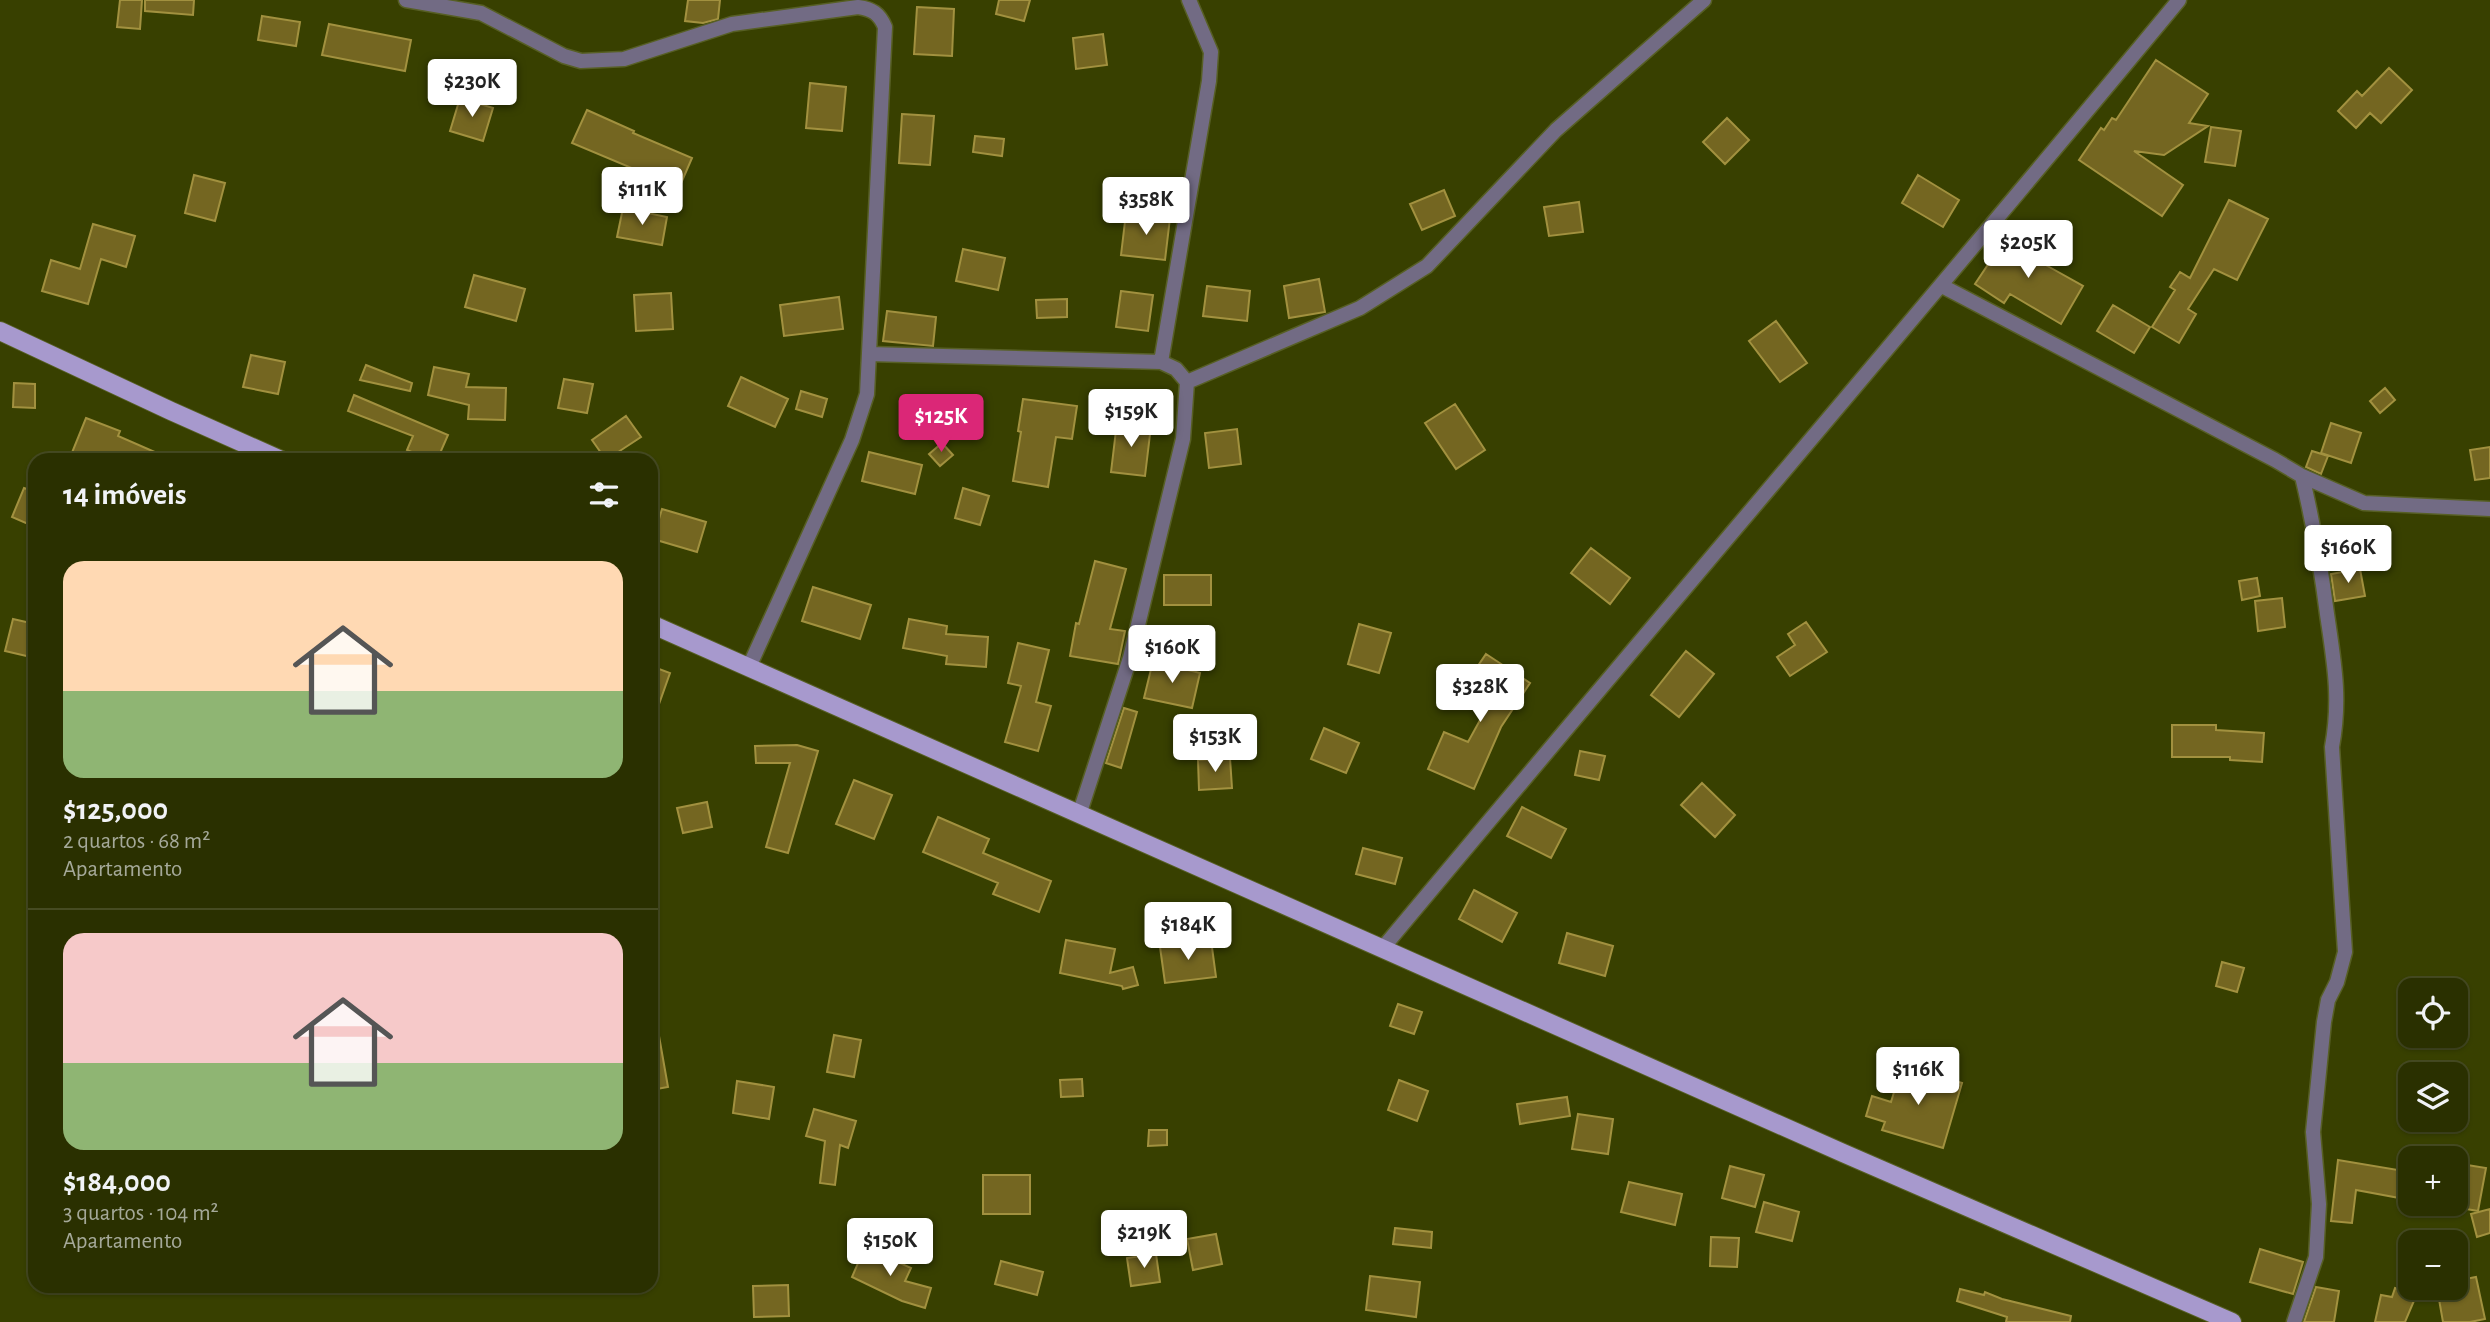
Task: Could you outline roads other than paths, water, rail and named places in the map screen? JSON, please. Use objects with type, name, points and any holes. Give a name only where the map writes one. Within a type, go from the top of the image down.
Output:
[{"type":"main road","points":[[0,331],[265,453]]},
{"type":"main road","points":[[658,627],[1830,1147],[2232,1322]]},
{"type":"street","points":[[406,0],[481,13],[564,56],[581,61],[624,59],[733,24],[858,7],[870,9],[880,16],[885,27],[867,394],[852,440],[749,667]]},
{"type":"street","points":[[1161,362],[1211,52],[1189,0]]},
{"type":"street","points":[[1186,382],[1360,308],[1427,266],[1556,130],[1704,0]]},
{"type":"street","points":[[1382,948],[1639,640],[1942,286],[2179,0]]},
{"type":"street","points":[[1942,286],[2302,476],[2364,502],[2490,509]]},
{"type":"street","points":[[869,354],[1161,362],[1176,369],[1186,382],[1183,439],[1130,658],[1079,815]]},
{"type":"street","points":[[2294,1322],[2316,1257],[2319,1204],[2313,1132],[2323,1022],[2345,952],[2332,747],[2337,720],[2338,690],[2316,533],[2302,476]]}]
